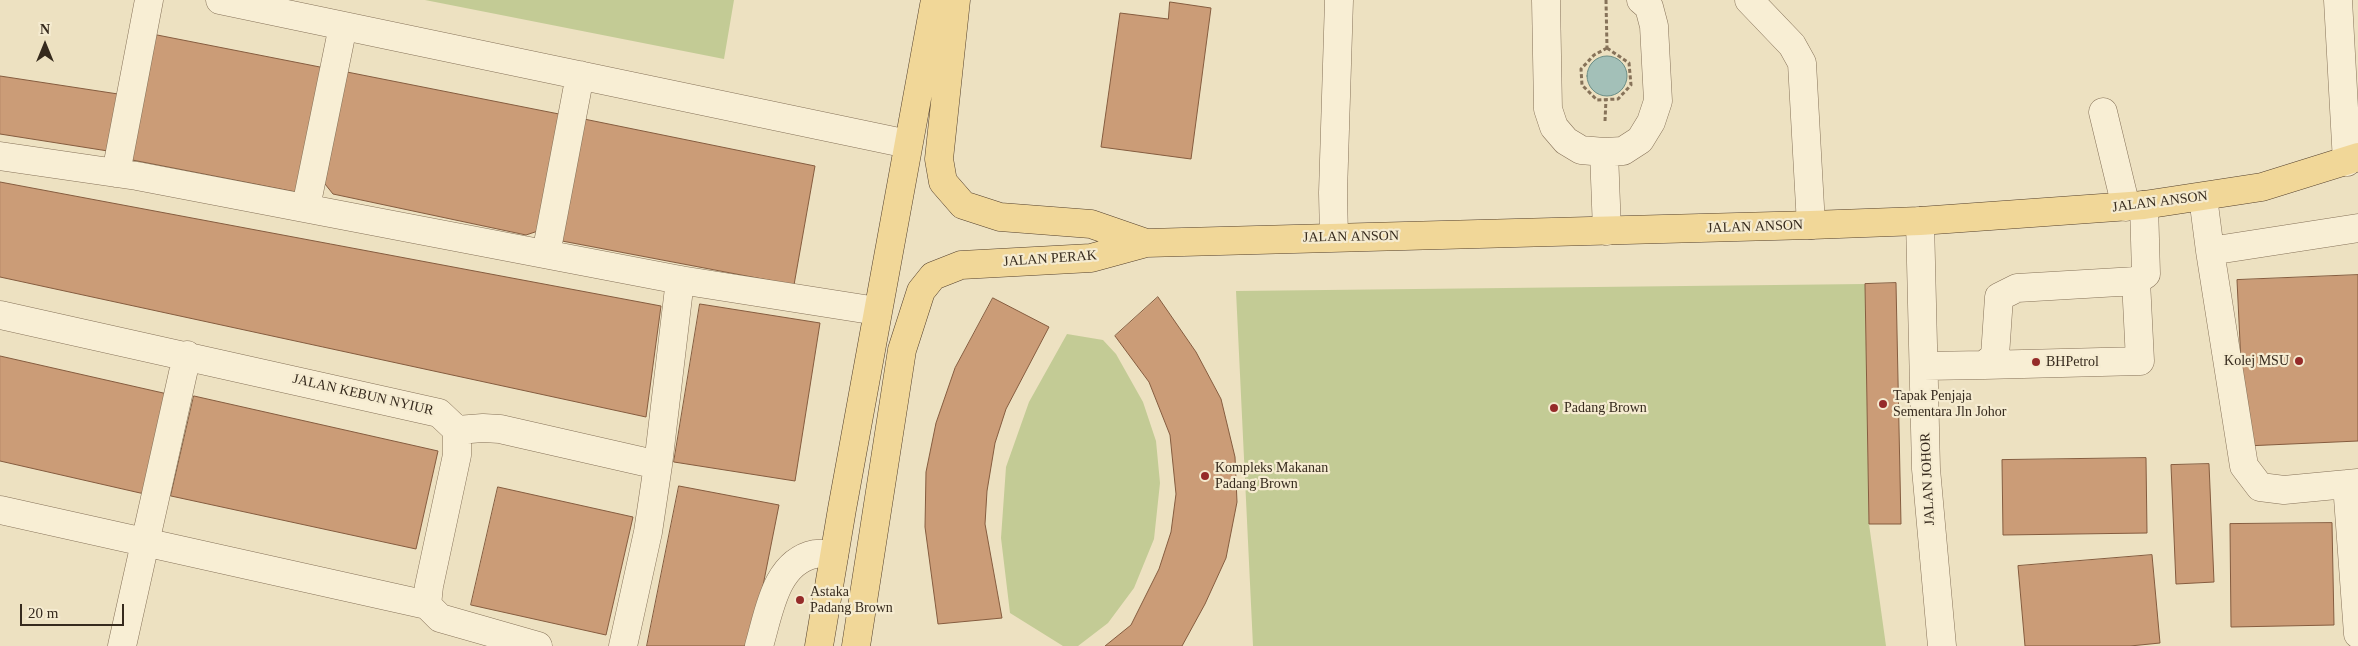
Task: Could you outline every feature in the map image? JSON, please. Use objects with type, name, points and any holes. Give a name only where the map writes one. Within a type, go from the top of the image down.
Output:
[{"type":"main road","points":[[820,646],[834,555],[935,0]]},
{"type":"main road","name":"JALAN PERAK","points":[[956,0],[939,159],[943,182],[963,205],[1000,218],[1091,224],[1146,243]]},
{"type":"main road","name":"JALAN ANSON","points":[[1146,243],[1920,221],[2135,206],[2203,197],[2262,187],[2352,159]]},
{"type":"main road","name":"JALAN PERAK","points":[[856,646],[902,350],[921,291],[933,276],[961,265],[1092,258],[1146,243]]},
{"type":"street","points":[[116,173],[149,0]]},
{"type":"street","points":[[220,0],[908,144]]},
{"type":"street","points":[[1334,237],[1333,193],[1339,0]]},
{"type":"street","points":[[1546,0],[1548,109],[1554,127],[1566,142],[1581,150],[1604,152],[1623,151],[1640,140],[1651,122],[1658,101],[1654,26],[1649,7],[1641,0]]},
{"type":"street","points":[[1749,0],[1792,45],[1802,63],[1812,225]]},
{"type":"street","points":[[2338,0],[2352,159]]},
{"type":"street","points":[[306,207],[343,26]]},
{"type":"street","points":[[546,254],[580,75]]},
{"type":"street","points":[[1984,365],[1995,356],[1999,298],[2018,288],[2136,281],[2146,274],[2135,206],[2103,112]]},
{"type":"street","points":[[1604,152],[1607,231]]},
{"type":"street","points":[[0,156],[116,173],[306,207],[680,280],[878,311]]},
{"type":"street","points":[[2203,197],[2244,466],[2260,487],[2284,490],[2352,483],[2358,634]]},
{"type":"street","name":"JALAN JOHOR","points":[[1920,221],[1926,469],[1942,646]]},
{"type":"street","points":[[2210,252],[2358,228]]},
{"type":"street","points":[[623,646],[655,496],[680,280]]},
{"type":"street","points":[[1924,366],[2140,361],[2136,281]]},
{"type":"street","name":"JALAN KEBUN NYIUR","points":[[0,315],[188,355],[439,413],[458,430]]},
{"type":"street","points":[[122,646],[188,355]]},
{"type":"street","points":[[428,606],[429,586],[458,455],[458,430],[500,429],[658,465]]},
{"type":"street","points":[[0,510],[428,606],[440,618],[538,646]]},
{"type":"street","points":[[759,646],[776,590],[789,566],[816,554],[834,555]]},
{"type":"path","points":[[1606,0],[1607,48]]},
{"type":"path","points":[[1607,48],[1629,63],[1632,84],[1618,99],[1598,100],[1582,84],[1581,69],[1594,55],[1607,48]]},
{"type":"green space","points":[[425,0],[734,0],[724,59]]},
{"type":"green space","name":"Padang Brown","points":[[1865,284],[1869,524],[1886,646],[1253,646],[1236,291]]},
{"type":"green space","points":[[1067,334],[1103,340],[1116,354],[1143,402],[1156,441],[1160,483],[1154,539],[1134,588],[1108,623],[1078,646],[1063,646],[1010,613],[1001,538],[1006,467],[1029,402]]},
{"type":"water","points":[[1607,56],[1621,62],[1627,76],[1621,90],[1607,96],[1593,90],[1587,76],[1593,62]]},
{"type":"building","points":[[1170,2],[1211,8],[1191,159],[1101,147],[1120,13],[1168,19]]},
{"type":"building","points":[[147,33],[325,68],[296,192],[122,158]]},
{"type":"building","points":[[347,72],[564,115],[541,230],[526,235],[333,194],[325,184]]},
{"type":"building","points":[[0,76],[118,94],[108,151],[0,134]]},
{"type":"building","points":[[579,118],[815,166],[794,285],[562,241]]},
{"type":"building","points":[[0,182],[661,306],[646,417],[0,277]]},
{"type":"building","name":"Kolej MSU","points":[[2358,275],[2358,441],[2245,446],[2237,280]]},
{"type":"building","name":"Tapak Penjaja Sementara Jln Johor","points":[[1896,283],[1901,524],[1869,524],[1865,284]]},
{"type":"building","name":"Kompleks Makanan Padang Brown","points":[[1158,297],[1196,352],[1221,399],[1235,457],[1237,502],[1226,558],[1205,604],[1182,646],[1105,646],[1131,625],[1159,569],[1171,532],[1176,494],[1170,435],[1149,382],[1115,336]]},
{"type":"building","points":[[993,298],[1049,327],[1006,409],[995,443],[987,491],[985,524],[1002,618],[938,624],[925,527],[926,472],[936,423],[955,368]]},
{"type":"building","points":[[700,304],[820,323],[795,481],[674,462]]},
{"type":"building","points":[[0,356],[172,395],[149,495],[0,461]]},
{"type":"building","points":[[194,396],[438,451],[416,549],[171,496]]},
{"type":"building","points":[[2146,458],[2147,533],[2003,535],[2002,460]]},
{"type":"building","points":[[2209,464],[2214,582],[2176,584],[2171,465]]},
{"type":"building","points":[[679,486],[779,505],[751,646],[647,646]]},
{"type":"building","points":[[498,487],[633,517],[606,635],[471,605]]},
{"type":"building","points":[[2332,523],[2334,625],[2231,627],[2230,524]]},
{"type":"building","points":[[2152,555],[2160,643],[2130,646],[2025,646],[2018,566]]},
{"type":"place","name":"Kolej MSU","points":[[2299,361]]},
{"type":"place","name":"BHPetrol","points":[[2036,362]]},
{"type":"place","name":"Tapak Penjaja Sementara Jln Johor","points":[[1883,404]]},
{"type":"place","name":"Padang Brown","points":[[1554,408]]},
{"type":"place","name":"Kompleks Makanan Padang Brown","points":[[1205,476]]},
{"type":"place","name":"Astaka Padang Brown","points":[[800,600]]}]
